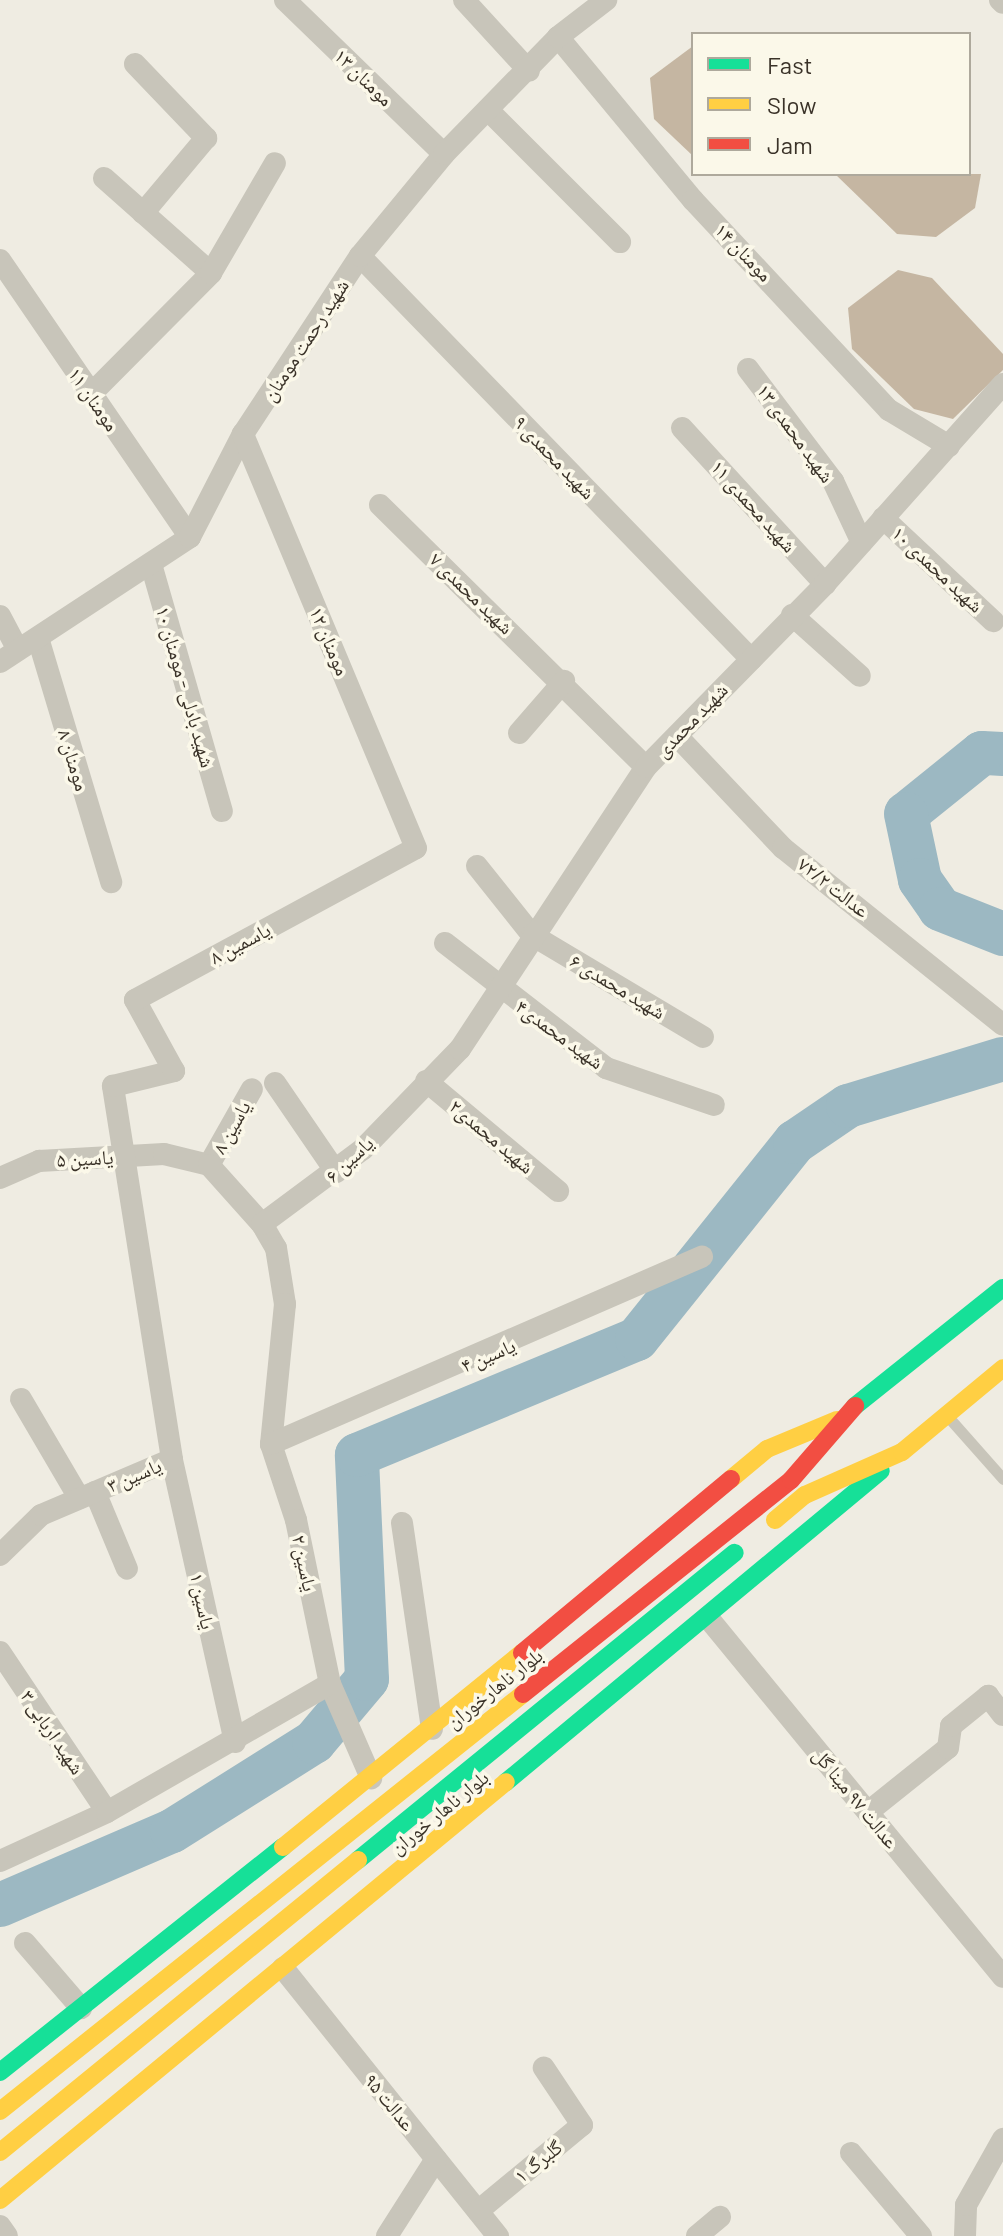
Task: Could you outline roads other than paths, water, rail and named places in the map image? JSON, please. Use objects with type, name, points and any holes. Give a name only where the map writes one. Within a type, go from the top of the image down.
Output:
[{"type":"main road","name":"بلوار ناهارخوران","points":[[0,2111],[791,1480],[837,1420],[1003,1288]]},
{"type":"main road","points":[[0,2152],[805,1495],[902,1452],[1003,1368]]},
{"type":"main road","points":[[0,2072],[432,1729],[767,1449],[837,1420]]},
{"type":"main road","name":"بلوار ناهار خوران","points":[[0,2200],[709,1619],[902,1452]]},
{"type":"street","name":"مومنان ۱۳","points":[[285,0],[444,154]]},
{"type":"street","points":[[464,0],[529,71]]},
{"type":"street","name":"شهید رحمت مومنان","points":[[9,656],[190,537],[243,434],[360,256],[444,154],[490,112],[558,37],[593,4]]},
{"type":"street","name":"مومنان ۱۴","points":[[558,37],[693,200],[889,410],[949,446]]},
{"type":"street","points":[[135,64],[206,138],[143,213]]},
{"type":"street","points":[[490,112],[620,242]]},
{"type":"street","points":[[90,395],[211,273],[275,163]]},
{"type":"street","points":[[104,178],[211,273]]},
{"type":"street","name":"۹ شهید محمدی","points":[[360,256],[751,659]]},
{"type":"street","name":"مومنان ۱۱","points":[[0,260],[190,537]]},
{"type":"street","name":"۱۳ شهید محمدی","points":[[748,369],[833,481],[862,543]]},
{"type":"street","name":"شهید محمدی","points":[[426,1081],[460,1049],[532,935],[646,767],[825,584],[1000,388]]},
{"type":"street","name":"۱۱ شهید محمدی","points":[[682,428],[825,584]]},
{"type":"street","name":"مومنان ۱۲","points":[[243,434],[416,848]]},
{"type":"street","name":"شهید محمدی ۷","points":[[380,505],[564,681],[646,767]]},
{"type":"street","name":"۱۰ شهید محمدی","points":[[883,518],[993,621]]},
{"type":"street","name":"شهید بادلی - مومنان ۱۰","points":[[151,564],[222,811]]},
{"type":"street","points":[[792,615],[860,676]]},
{"type":"street","points":[[0,616],[9,656]]},
{"type":"street","name":"مومنان ۸","points":[[38,638],[111,882]]},
{"type":"street","points":[[519,733],[564,681]]},
{"type":"street","name":"عدالت ۷۲/۲","points":[[677,736],[783,848],[1003,1025]]},
{"type":"street","name":"یاسمین ۸","points":[[113,1086],[174,1071],[135,1000],[416,848]]},
{"type":"street","points":[[477,866],[532,935]]},
{"type":"street","name":"۶ شهید محمدی","points":[[532,935],[703,1037]]},
{"type":"street","name":"شهید محمدی۴","points":[[445,943],[499,989],[606,1068],[714,1105]]},
{"type":"street","name":"یاسین ۶","points":[[262,1224],[336,1172],[426,1081]]},
{"type":"street","name":"شهید محمدی۲","points":[[426,1081],[558,1191]]},
{"type":"street","points":[[275,1083],[336,1172]]},
{"type":"street","name":"یاسین ۱","points":[[113,1086],[172,1459],[235,1742]]},
{"type":"street","name":"یاسین ۸","points":[[209,1165],[252,1089]]},
{"type":"street","name":"یاسین ۵","points":[[0,1178],[39,1161],[164,1154],[209,1165]]},
{"type":"street","points":[[209,1165],[262,1224],[276,1248],[285,1304],[271,1444]]},
{"type":"street","name":"یاسین ۴","points":[[271,1444],[702,1257]]},
{"type":"street","points":[[21,1399],[87,1495],[127,1569]]},
{"type":"street","name":"یاسین ۲","points":[[271,1444],[296,1520],[333,1692],[371,1778]]},
{"type":"street","name":"یاسین ۳","points":[[0,1555],[41,1515],[172,1459]]},
{"type":"street","points":[[402,1523],[432,1729]]},
{"type":"street","name":"عدالت ۹۷ مینا گل","points":[[709,1619],[1003,1977]]},
{"type":"street","name":"شهید اربابی ۳","points":[[0,1652],[107,1812]]},
{"type":"street","points":[[0,1861],[107,1812],[333,1692]]},
{"type":"street","points":[[868,1812],[948,1748],[951,1726],[988,1696],[1003,1715]]},
{"type":"street","points":[[25,1943],[81,2008]]},
{"type":"street","name":"عدالت ۹۵","points":[[283,1968],[498,2236]]},
{"type":"street","name":"گلبرگ ۱","points":[[478,2211],[582,2125],[544,2068]]},
{"type":"street","points":[[965,2236],[966,2205],[996,2168],[1003,2139]]},
{"type":"street","points":[[851,2153],[921,2236]]},
{"type":"street","points":[[387,2236],[436,2159]]},
{"type":"street","points":[[697,2236],[720,2217]]},
{"type":"street","points":[[0,2226],[7,2236]]},
{"type":"lane","points":[[947,1415],[1003,1479]]},
{"type":"waterway","points":[[1003,754],[982,753],[906,814],[920,880],[940,909],[1003,934]]},
{"type":"waterway","points":[[0,1905],[172,1831],[314,1742],[367,1679],[357,1455],[637,1339],[795,1142],[848,1106],[1003,1059]]}]
